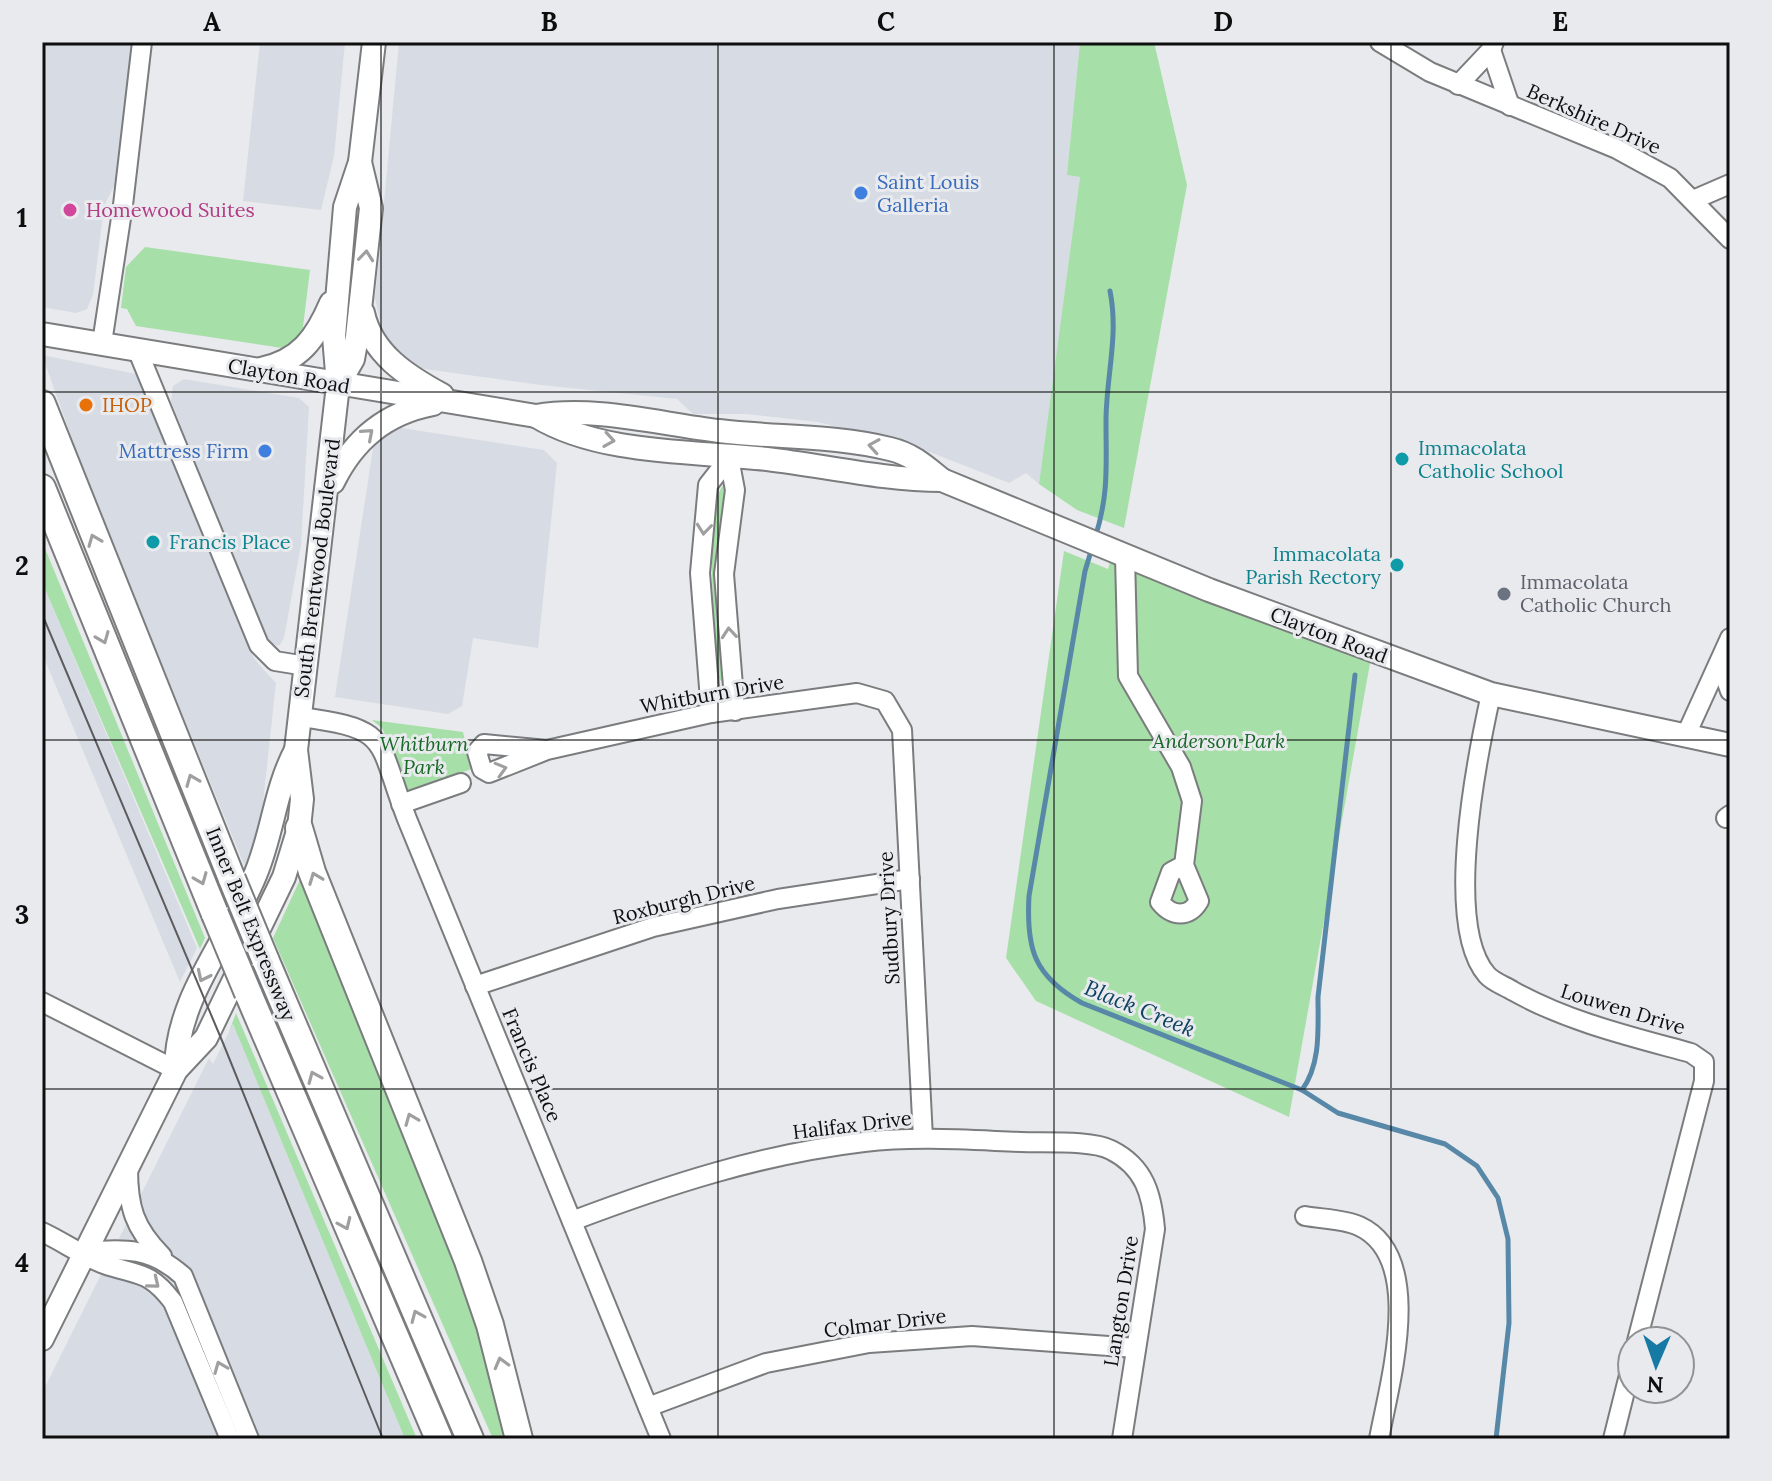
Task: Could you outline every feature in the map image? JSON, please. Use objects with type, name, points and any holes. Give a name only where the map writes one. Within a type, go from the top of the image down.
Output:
[{"type":"highway","name":"Inner Belt Expressway","points":[[42,404],[265,959],[470,1439]]},
{"type":"highway","name":"Inner Belt Expressway","points":[[42,488],[215,914],[439,1439]]},
{"type":"highway","points":[[299,828],[312,872],[468,1261],[490,1325],[519,1439]]},
{"type":"main road","name":"South Brentwood Boulevard","points":[[42,1339],[176,1070],[206,1038],[274,901],[299,828],[302,799],[296,750],[338,385],[334,336],[345,207],[360,162],[374,42]]},
{"type":"main road","name":"South Brentwood Boulevard","points":[[338,385],[353,359],[371,208],[360,162]]},
{"type":"main road","points":[[256,370],[288,361],[301,352],[318,330],[338,288]]},
{"type":"main road","points":[[361,302],[366,326],[395,365],[457,403]]},
{"type":"main road","name":"Clayton Road","points":[[42,334],[536,416],[567,411],[742,433],[815,437],[891,449],[914,457],[942,480],[1120,555],[1372,652],[1491,694],[1730,745]]},
{"type":"main road","points":[[325,498],[345,458],[375,427],[414,408],[457,403]]},
{"type":"main road","name":"Clayton Road","points":[[536,416],[563,433],[903,480],[942,480]]},
{"type":"main road","name":"South Brentwood Boulevard","points":[[176,1070],[180,1026],[255,878],[285,771],[296,750]]},
{"type":"street","points":[[102,343],[123,205],[142,42]]},
{"type":"street","name":"Berkshire Drive","points":[[1380,42],[1458,85],[1617,149],[1670,178],[1730,239]]},
{"type":"street","points":[[1458,85],[1492,46]]},
{"type":"street","name":"Berkshire Drive","points":[[1492,46],[1510,106]]},
{"type":"street","points":[[1693,200],[1730,184]]},
{"type":"street","points":[[137,349],[259,645],[275,661],[306,666]]},
{"type":"street","points":[[729,458],[735,490],[724,574],[735,711]]},
{"type":"street","points":[[711,713],[700,573],[708,485],[729,458]]},
{"type":"street","points":[[1120,555],[1128,676],[1181,767],[1192,801],[1190,837],[1184,865]]},
{"type":"street","points":[[1685,737],[1730,638]]},
{"type":"street","points":[[1720,663],[1730,691]]},
{"type":"street","name":"Whitburn Drive","points":[[547,750],[484,744],[477,752],[484,773],[526,761],[547,750],[711,713],[857,693],[885,701]]},
{"type":"street","name":"Louwen Drive","points":[[1491,694],[1467,843],[1464,886],[1468,936],[1480,964],[1488,977],[1541,1007],[1587,1025],[1691,1053],[1704,1062],[1704,1081],[1641,1325]]},
{"type":"street","name":"Sudbury Drive","points":[[885,701],[902,730],[923,1138]]},
{"type":"street","name":"Francis Place","points":[[300,717],[354,725],[372,735],[382,751],[661,1439]]},
{"type":"street","points":[[401,804],[461,783]]},
{"type":"street","name":"Roxburgh Drive","points":[[475,986],[653,927],[778,899],[910,879]]},
{"type":"street","points":[[42,1002],[176,1070]]},
{"type":"street","name":"Halifax Drive","points":[[572,1221],[673,1183],[775,1157],[863,1142],[923,1138],[1110,1148],[1140,1172]]},
{"type":"street","points":[[128,1166],[128,1202],[135,1224],[183,1276],[249,1439]]},
{"type":"street","name":"Langton Drive","points":[[1122,1439],[1155,1229],[1152,1194],[1140,1172]]},
{"type":"street","points":[[1305,1216],[1357,1224],[1371,1233],[1387,1252],[1401,1307],[1379,1439]]},
{"type":"street","points":[[42,1232],[101,1263],[141,1273],[158,1283],[173,1302],[230,1439]]},
{"type":"street","points":[[85,1252],[123,1248],[145,1251],[166,1261]]},
{"type":"street","name":"Colmar Drive","points":[[648,1407],[766,1363],[869,1343],[972,1336],[1136,1348]]},
{"type":"street","points":[[1613,1439],[1622,1405]]},
{"type":"shaded area","points":[[42,42],[136,42],[130,111],[114,186],[104,206],[93,295],[87,309],[76,313],[42,307]]},
{"type":"shaded area","points":[[260,42],[345,42],[334,156],[321,210],[243,201]]},
{"type":"shaded area","name":"Saint Louis Galleria","points":[[399,42],[1080,42],[1067,175],[1080,177],[1039,484],[1026,473],[1009,483],[922,449],[818,422],[746,414],[693,414],[677,399],[541,385],[425,369],[410,363],[383,334],[375,299]]},
{"type":"shaded area","points":[[42,355],[136,374],[248,645],[255,660],[276,683],[261,821],[245,867],[92,494]]},
{"type":"shaded area","points":[[184,379],[299,398],[309,407],[301,545],[284,638],[279,646],[269,643],[264,634],[171,401],[173,386]]},
{"type":"shaded area","points":[[395,427],[544,450],[557,463],[538,648],[473,638],[462,706],[448,714],[335,697],[374,442]]},
{"type":"shaded area","points":[[42,582],[197,948],[180,982],[42,653]]},
{"type":"shaded area","points":[[233,1024],[405,1439],[42,1439],[42,1393],[209,1058],[213,1064]]},
{"type":"green space","points":[[1080,42],[1154,42],[1187,185],[1124,528],[1077,510],[1039,484],[1080,177],[1067,175]]},
{"type":"green space","points":[[145,247],[310,270],[302,335],[282,348],[136,326],[127,309],[121,308],[126,267]]},
{"type":"green space","points":[[724,484],[727,484],[728,681],[722,682],[718,677],[712,546],[718,497]]},
{"type":"green space","points":[[42,541],[205,938],[200,949],[42,582]]},
{"type":"green space","name":"Anderson Park","points":[[1064,551],[1108,569],[1113,552],[1372,652],[1289,1117],[1036,1001],[1006,958]]},
{"type":"green space","name":"Whitburn Park","points":[[372,720],[463,732],[472,769],[408,790],[382,728]]},
{"type":"green space","points":[[304,871],[438,1200],[512,1439],[493,1439],[273,938]]},
{"type":"green space","points":[[236,1013],[417,1439],[405,1439],[233,1024],[229,1032]]},
{"type":"waterway","name":"Black Creek","points":[[1095,538],[1106,480],[1113,324],[1110,291]]},
{"type":"waterway","name":"Black Creek","points":[[1092,548],[1085,571],[1029,896],[1029,931],[1036,959],[1053,982],[1082,1003],[1302,1090],[1338,1113],[1445,1144],[1477,1166],[1498,1198],[1508,1239],[1509,1323],[1496,1439]]},
{"type":"waterway","points":[[1302,1090],[1313,1069],[1317,1046],[1318,997],[1355,675]]},
{"type":"tram line","points":[[42,614],[223,1043],[383,1439]]},
{"type":"place","name":"Saint Louis Galleria","points":[[861,193]]},
{"type":"place","name":"Homewood Suites","points":[[70,210]]},
{"type":"place","name":"IHOP","points":[[86,405]]},
{"type":"place","name":"Mattress Firm","points":[[265,451]]},
{"type":"place","name":"Immacolata Catholic School","points":[[1402,459]]},
{"type":"place","name":"Francis Place","points":[[153,542]]},
{"type":"place","name":"Immacolata Parish Rectory","points":[[1397,565]]},
{"type":"place","name":"Immacolata Catholic Church","points":[[1504,594]]}]
